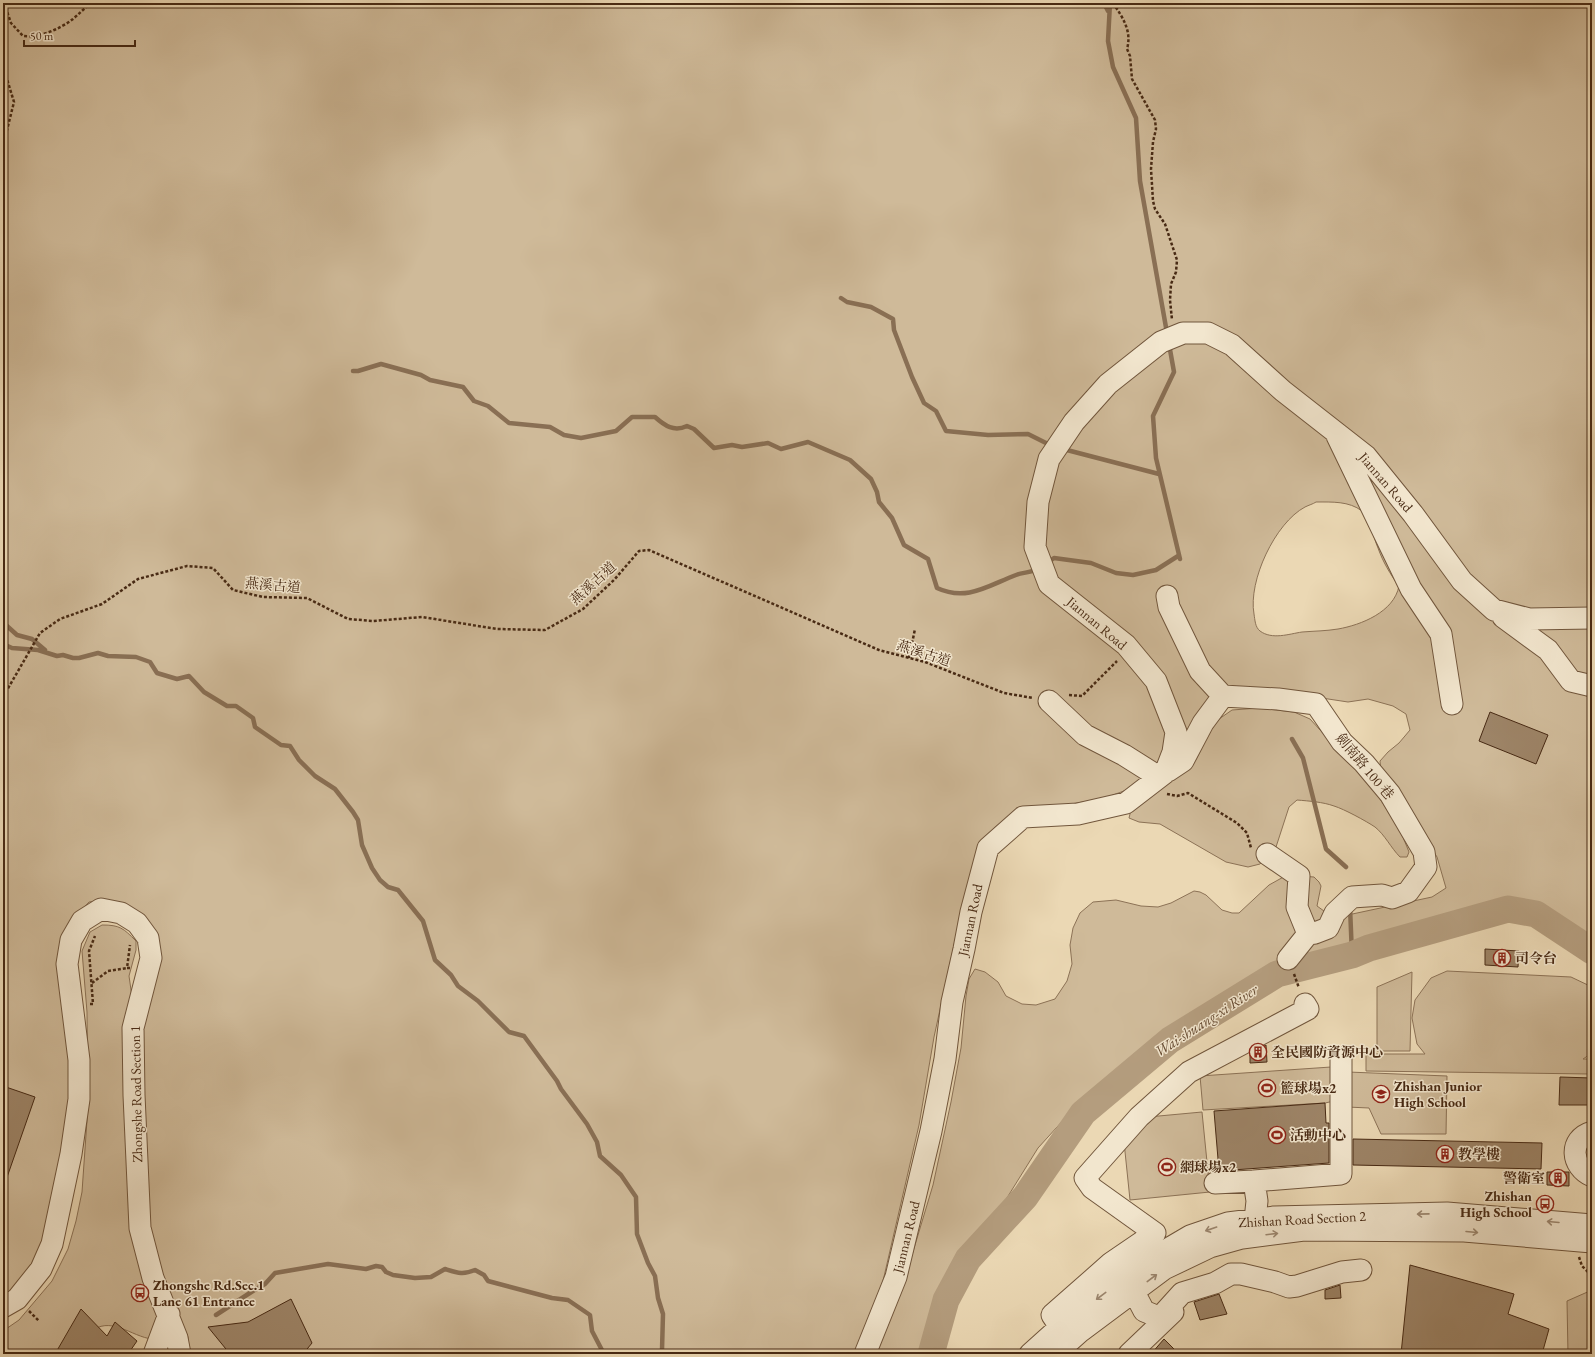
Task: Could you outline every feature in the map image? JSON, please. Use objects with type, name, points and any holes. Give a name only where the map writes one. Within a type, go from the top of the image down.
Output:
[{"type":"street","name":"Jiannan Road","points":[[865,1354],[898,1269],[931,1131],[945,1059],[952,1002],[971,912],[988,848],[1023,817],[1078,814],[1126,803],[1162,775],[1173,752],[1176,732],[1156,681],[1126,645],[1049,584],[1035,547],[1038,502],[1049,459],[1074,422],[1108,384],[1169,339],[1183,333],[1208,333],[1232,345],[1283,391],[1366,456],[1413,514],[1462,581],[1494,610],[1529,619],[1592,618]]},
{"type":"street","points":[[1335,432],[1411,589],[1441,634],[1452,704]]},
{"type":"street","points":[[1049,701],[1085,735],[1162,775],[1183,761],[1203,723],[1223,696],[1200,671],[1169,607],[1167,596]]},
{"type":"street","points":[[1494,610],[1548,650],[1571,681],[1592,686]]},
{"type":"street","name":"劍南路 100 巷","points":[[1223,696],[1278,699],[1316,704],[1342,742],[1364,763],[1390,794],[1424,852],[1426,867],[1408,892],[1392,898],[1382,895],[1352,897],[1335,912],[1328,928],[1308,934]]},
{"type":"street","points":[[1267,854],[1299,876],[1297,907],[1308,934],[1288,959]]},
{"type":"street","name":"Zhongshe Road Section 1","points":[[3,1307],[16,1299],[41,1269],[52,1244],[71,1154],[80,1099],[79,1060],[67,964],[71,940],[82,921],[101,909],[121,913],[137,924],[148,938],[151,958],[133,1028],[134,1095],[140,1228],[154,1278],[177,1338],[180,1354]]},
{"type":"street","points":[[1060,1327],[1052,1315],[1111,1263],[1155,1233],[1092,1188],[1085,1178],[1139,1117],[1188,1072],[1308,1009],[1305,1004]]},
{"type":"street","points":[[1215,1183],[1341,1174],[1340,1058]]},
{"type":"street","points":[[1592,1132],[1582,1138],[1577,1144],[1575,1152],[1579,1167],[1585,1173],[1592,1176]]},
{"type":"street","points":[[1254,1180],[1257,1201],[1255,1220]]},
{"type":"street","name":"Zhishan Road Section 2","points":[[1030,1354],[1060,1327],[1144,1263],[1190,1236],[1228,1223],[1274,1217],[1447,1213],[1592,1225]]},
{"type":"street","name":"Zhishan Road Section 2","points":[[1055,1354],[1081,1331],[1164,1269],[1210,1247],[1242,1238],[1304,1230],[1464,1231],[1592,1242]]},
{"type":"street","points":[[1134,1292],[1144,1311],[1156,1316],[1163,1314],[1182,1294],[1215,1283],[1231,1274],[1241,1274],[1288,1286],[1297,1286],[1342,1272],[1361,1270]]},
{"type":"street","points":[[1129,1354],[1186,1300],[1223,1290]]},
{"type":"street","points":[[154,1354],[169,1314]]},
{"type":"path","points":[[4,3],[11,23],[23,36],[31,37],[46,34],[73,19],[85,7],[93,3]]},
{"type":"path","points":[[1113,3],[1128,29],[1127,35],[1129,41],[1127,49],[1130,56],[1132,79],[1155,120],[1156,129],[1153,142],[1151,169],[1153,201],[1155,209],[1165,224],[1177,260],[1176,272],[1171,284],[1169,339]]},
{"type":"path","points":[[3,66],[14,102],[6,134],[3,136]]},
{"type":"path","name":"燕溪古道","points":[[3,697],[40,633],[60,619],[102,604],[138,579],[187,566],[214,568],[233,590],[263,597],[307,598],[348,619],[373,621],[422,617],[497,629],[545,630],[583,608],[614,580],[639,551],[649,550],[879,650],[925,662],[1004,693],[1049,701],[1063,695],[1082,696],[1122,656]]},
{"type":"path","points":[[908,658],[915,628]]},
{"type":"path","points":[[1162,775],[1156,793],[1177,796],[1188,793],[1238,823],[1247,833],[1251,848],[1267,854]]},
{"type":"path","points":[[71,1005],[94,1004],[89,951],[95,936],[99,933]]},
{"type":"path","points":[[127,968],[130,942]]},
{"type":"path","points":[[1288,959],[1305,1004]]},
{"type":"path","points":[[92,983],[108,971],[127,968],[147,970]]},
{"type":"shaded area","points":[[3,3],[1592,3],[1592,941],[1543,911],[1520,904],[1492,904],[1461,911],[1434,922],[1394,932],[1276,968],[1231,991],[1170,1028],[1077,1105],[1038,1148],[1000,1209],[972,1241],[945,1285],[919,1354],[874,1354],[906,1275],[933,1185],[961,1048],[969,979],[975,969],[985,972],[998,982],[1006,996],[1022,1004],[1036,1005],[1055,999],[1067,981],[1072,964],[1070,945],[1073,928],[1080,913],[1093,902],[1116,900],[1141,906],[1158,907],[1171,903],[1194,891],[1206,895],[1222,910],[1232,913],[1239,913],[1269,885],[1287,875],[1314,877],[1321,886],[1317,906],[1324,911],[1343,916],[1432,897],[1446,888],[1437,857],[1399,794],[1381,771],[1380,761],[1410,730],[1406,714],[1393,706],[1368,699],[1348,702],[1302,695],[1229,688],[1184,741],[1132,788],[1102,799],[1013,813],[993,829],[979,847],[963,904],[934,1037],[919,1125],[883,1281],[855,1354],[188,1354],[188,1337],[170,1299],[157,1263],[149,1223],[141,1028],[158,960],[105,900],[89,902],[73,919],[73,1088],[49,1242],[3,1302]],"holes":[[[1316,502],[1334,502],[1352,505],[1365,514],[1382,558],[1399,586],[1396,595],[1391,603],[1375,616],[1347,627],[1281,636],[1265,634],[1260,631],[1256,625],[1253,601],[1255,586],[1266,554],[1274,539],[1294,515],[1306,506]]]},
{"type":"shaded area","points":[[1259,708],[1294,712],[1310,719],[1373,788],[1400,830],[1409,852],[1407,857],[1400,857],[1382,834],[1371,824],[1338,808],[1316,802],[1297,800],[1289,807],[1276,847],[1260,864],[1248,867],[1226,862],[1160,824],[1139,822],[1129,818],[1131,810],[1195,761],[1208,734],[1219,719],[1232,710]]},
{"type":"shaded area","points":[[102,925],[121,928],[136,941],[136,950],[129,976],[132,997],[125,1094],[165,1314],[152,1339],[121,1328],[105,1326],[97,1328],[90,1333],[76,1354],[3,1354],[3,1331],[19,1320],[52,1281],[68,1249],[76,1221],[82,1192],[88,1106],[87,1012],[82,951],[90,932]]},
{"type":"shaded area","points":[[1447,971],[1571,977],[1592,987],[1592,1053],[1583,1059],[1591,1059],[1590,1074],[1366,1071],[1366,1054],[1425,1054],[1417,1044],[1412,1018],[1415,1000],[1431,978]]},
{"type":"shaded area","points":[[1412,972],[1410,1051],[1377,1051],[1377,987]]},
{"type":"shaded area","name":"籃球場x2","points":[[1331,1067],[1334,1101],[1325,1103],[1203,1110],[1200,1076]]},
{"type":"shaded area","points":[[1348,1072],[1447,1076],[1446,1134],[1381,1134],[1369,1108],[1347,1107]]},
{"type":"shaded area","name":"網球場x2","points":[[1202,1112],[1210,1192],[1130,1200],[1124,1142],[1148,1117]]},
{"type":"shaded area","points":[[1592,1290],[1592,1354],[1568,1354],[1567,1301]]},
{"type":"building","points":[[1490,712],[1548,735],[1536,764],[1479,741]]},
{"type":"building","name":"司令台","points":[[1485,949],[1519,951],[1518,967],[1485,965]]},
{"type":"building","name":"全民國防資源中心","points":[[1266,1045],[1267,1062],[1250,1063],[1250,1054]]},
{"type":"building","points":[[1560,1077],[1592,1078],[1592,1105],[1559,1105]]},
{"type":"building","points":[[3,1086],[35,1097],[5,1183],[3,1183]]},
{"type":"building","name":"活動中心","points":[[1325,1103],[1326,1123],[1329,1123],[1329,1163],[1219,1171],[1214,1111]]},
{"type":"building","name":"教學樓","points":[[1353,1139],[1542,1143],[1541,1169],[1353,1165]]},
{"type":"building","name":"警衛室","points":[[1547,1172],[1569,1172],[1569,1186],[1547,1185]]},
{"type":"building","points":[[1410,1265],[1514,1294],[1508,1314],[1549,1329],[1542,1354],[1507,1354],[1496,1351],[1496,1354],[1401,1354]]},
{"type":"building","points":[[1340,1285],[1341,1298],[1325,1299],[1325,1290]]},
{"type":"building","points":[[1219,1294],[1227,1314],[1200,1320],[1194,1302]]},
{"type":"building","points":[[291,1299],[312,1343],[303,1354],[230,1354],[208,1327],[248,1322]]},
{"type":"building","points":[[81,1309],[107,1336],[115,1322],[137,1341],[128,1354],[55,1354]]},
{"type":"building","points":[[1164,1339],[1179,1354],[1151,1354]]},
{"type":"waterway","points":[[894,3],[900,5],[910,3]]},
{"type":"waterway","points":[[970,3],[974,5],[997,3]]},
{"type":"waterway","points":[[1104,3],[1108,11]]},
{"type":"waterway","points":[[1110,3],[1108,41],[1113,67],[1136,118],[1140,181],[1167,333]]},
{"type":"waterway","points":[[841,298],[847,302],[871,307],[893,319],[894,330],[912,377],[924,403],[936,411],[946,431],[988,435],[1028,434],[1052,446]]},
{"type":"waterway","points":[[1169,344],[1174,372],[1153,416],[1156,458],[1180,559]]},
{"type":"waterway","points":[[353,371],[358,371],[381,364],[421,375],[430,380],[463,387],[474,401],[488,406],[509,423],[550,427],[564,435],[581,438],[616,431],[632,417],[655,417],[670,427],[682,428],[687,426],[694,429],[714,448],[732,445],[742,447],[768,443],[781,449],[808,442],[850,460],[871,479],[877,492],[879,502],[892,518],[904,545],[928,559],[937,588],[948,592],[968,593],[1016,575],[1037,569]]},
{"type":"waterway","points":[[1063,449],[1159,474]]},
{"type":"waterway","points":[[1047,563],[1054,558],[1091,563],[1116,573],[1133,575],[1156,570],[1178,556]]},
{"type":"waterway","points":[[3,625],[7,626],[17,635],[32,639],[45,650]]},
{"type":"waterway","points":[[3,644],[12,648],[38,650],[57,656],[63,655],[73,658],[98,653],[108,656],[136,657],[150,662],[157,673],[177,679],[189,676],[204,692],[227,706],[236,706],[253,718],[255,727],[281,745],[290,746],[299,760],[315,776],[335,789],[358,820],[362,845],[372,868],[380,880],[388,887],[398,890],[423,921],[435,960],[451,975],[458,986],[478,1001],[509,1032],[524,1036],[587,1124],[597,1142],[600,1156],[621,1175],[636,1197],[637,1234],[648,1263],[655,1276],[658,1298],[663,1314],[662,1350],[664,1354]]},
{"type":"waterway","points":[[1292,739],[1303,758],[1326,849],[1346,867]]},
{"type":"waterway","points":[[1350,907],[1352,955]]},
{"type":"waterway","name":"Wai-shuang-xi River","points":[[931,1354],[946,1300],[968,1259],[1025,1197],[1083,1113],[1170,1040],[1277,974],[1352,955],[1369,948],[1508,909],[1536,914],[1592,951]]},
{"type":"waterway","points":[[216,1315],[265,1284],[275,1273],[328,1264],[366,1269],[376,1266],[382,1267],[386,1272],[393,1275],[415,1278],[431,1277],[445,1269],[460,1273],[467,1273],[475,1270],[484,1275],[488,1281],[552,1298],[568,1300],[590,1315],[592,1331],[604,1354]]},
{"type":"place","name":"司令台","points":[[1502,958]]},
{"type":"place","name":"全民國防資源中心","points":[[1258,1052]]},
{"type":"place","name":"籃球場x2","points":[[1267,1088]]},
{"type":"place","name":"Zhishan Junior High School","points":[[1381,1094]]},
{"type":"place","name":"活動中心","points":[[1277,1135]]},
{"type":"place","name":"教學樓","points":[[1445,1154]]},
{"type":"place","name":"網球場x2","points":[[1167,1167]]},
{"type":"place","name":"警衛室","points":[[1558,1178]]},
{"type":"place","name":"Zhishan High School","points":[[1545,1204]]},
{"type":"place","name":"Zhongshe Rd.Sec.1 Lane 61 Entrance","points":[[140,1293]]}]
